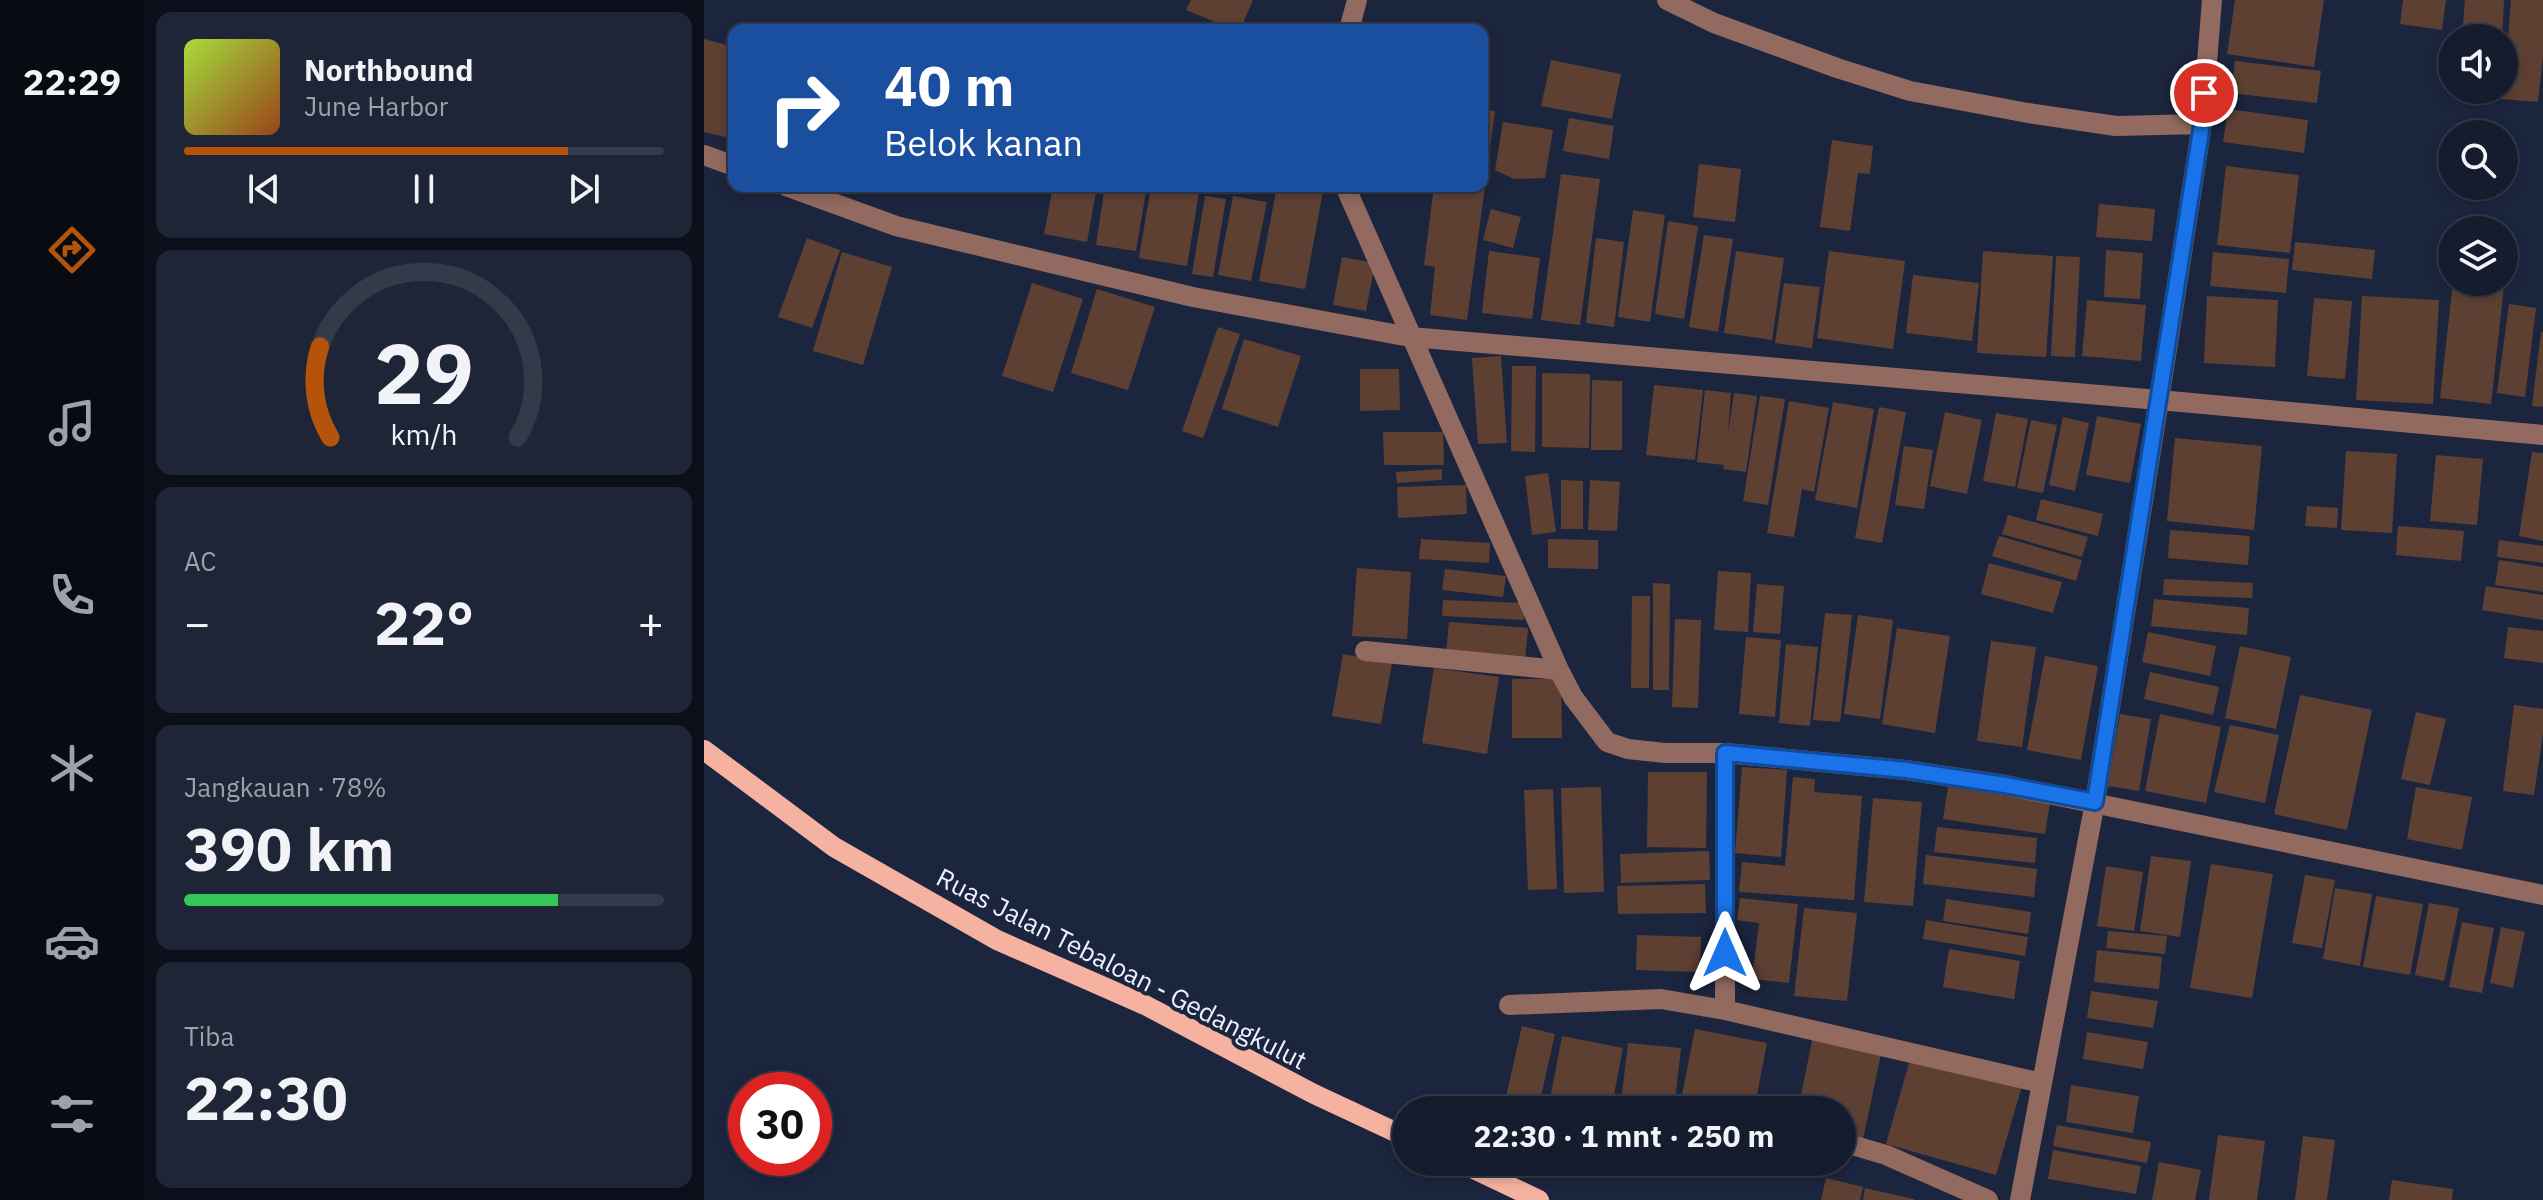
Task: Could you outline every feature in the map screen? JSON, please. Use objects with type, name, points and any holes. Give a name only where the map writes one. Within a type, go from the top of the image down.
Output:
[{"type":"main road","name":"Ruas Jalan Tebaloan - Gedangkulut","points":[[704,750],[834,847],[997,940],[1145,1005],[1314,1094],[1392,1130]]},
{"type":"main road","points":[[1488,1176],[1539,1200]]},
{"type":"street","points":[[1351,24],[1357,0]]},
{"type":"street","points":[[1667,0],[1714,23],[1910,91],[2116,126],[2202,124]]},
{"type":"street","points":[[2020,1200],[2095,802],[2202,124],[2212,0]]},
{"type":"street","points":[[704,155],[728,164]]},
{"type":"street","points":[[802,192],[896,226],[1193,297],[1410,337],[2543,435]]},
{"type":"street","points":[[1348,192],[1559,670],[1573,697],[1607,742],[1628,749],[1665,753],[1725,753],[1906,770],[2005,785],[2543,895]]},
{"type":"street","points":[[1365,651],[1559,670]]},
{"type":"street","points":[[1725,753],[1725,1010]]},
{"type":"street","points":[[1509,1005],[1661,999],[1725,1010],[2042,1083]]},
{"type":"street","points":[[1856,1146],[1886,1155],[1988,1200]]},
{"type":"building","points":[[1191,0],[1253,0],[1243,24],[1220,24],[1186,10]]},
{"type":"building","points":[[2235,0],[2324,0],[2314,67],[2227,54]]},
{"type":"building","points":[[2403,0],[2446,0],[2443,24],[2438,24],[2438,29],[2400,24]]},
{"type":"building","points":[[2465,0],[2504,0],[2503,24],[2463,24]]},
{"type":"building","points":[[2511,0],[2543,0],[2543,55],[2538,102],[2518,100],[2518,24],[2509,24]]},
{"type":"building","points":[[704,39],[728,45],[728,138],[704,132]]},
{"type":"building","points":[[1551,60],[1621,74],[1612,119],[1541,106]]},
{"type":"building","points":[[2235,61],[2321,71],[2317,103],[2231,93]]},
{"type":"building","points":[[2228,109],[2308,120],[2304,153],[2223,142]]},
{"type":"building","points":[[1488,110],[1495,111],[1488,163]]},
{"type":"building","points":[[1569,118],[1614,126],[1609,159],[1563,151]]},
{"type":"building","points":[[1503,122],[1553,130],[1545,178],[1514,179],[1495,170]]},
{"type":"building","points":[[1832,140],[1873,146],[1870,174],[1858,173],[1850,231],[1820,227]]},
{"type":"building","points":[[1699,164],[1741,169],[1735,222],[1693,217]]},
{"type":"building","points":[[2226,166],[2299,175],[2290,253],[2217,245]]},
{"type":"building","points":[[1561,174],[1600,179],[1580,325],[1541,320]]},
{"type":"building","points":[[1052,192],[1096,192],[1087,242],[1044,234]]},
{"type":"building","points":[[1104,192],[1146,192],[1136,251],[1096,245]]},
{"type":"building","points":[[1150,192],[1199,192],[1187,266],[1139,258]]},
{"type":"building","points":[[1276,192],[1323,192],[1305,289],[1259,281]]},
{"type":"building","points":[[1433,192],[1484,192],[1467,320],[1430,315],[1435,267],[1424,265]]},
{"type":"building","points":[[1205,196],[1226,199],[1213,277],[1192,274]]},
{"type":"building","points":[[1233,196],[1267,202],[1251,281],[1218,275]]},
{"type":"building","points":[[2099,204],[2155,209],[2152,241],[2096,237]]},
{"type":"building","points":[[1491,209],[1521,217],[1513,248],[1483,240]]},
{"type":"building","points":[[1633,210],[1665,215],[1650,322],[1618,317]]},
{"type":"building","points":[[1668,221],[1698,226],[1684,319],[1655,314]]},
{"type":"building","points":[[1704,235],[1733,239],[1718,332],[1689,327]]},
{"type":"building","points":[[807,238],[840,250],[812,328],[778,317]]},
{"type":"building","points":[[1596,238],[1624,242],[1614,327],[1586,323]]},
{"type":"building","points":[[2295,242],[2375,250],[2372,279],[2292,270]]},
{"type":"building","points":[[2106,250],[2143,253],[2140,299],[2104,297]]},
{"type":"building","points":[[1489,251],[1540,258],[1532,319],[1482,313]]},
{"type":"building","points":[[1736,251],[1784,258],[1772,340],[1724,333]]},
{"type":"building","points":[[1829,251],[1905,261],[1893,349],[1817,338]]},
{"type":"building","points":[[1983,251],[2053,256],[2046,357],[1977,353]]},
{"type":"building","points":[[842,252],[892,267],[863,365],[813,351]]},
{"type":"building","points":[[2213,252],[2289,259],[2286,293],[2210,286]]},
{"type":"building","points":[[2056,256],[2080,257],[2075,357],[2051,356]]},
{"type":"building","points":[[1342,257],[1375,263],[1366,311],[1333,305]]},
{"type":"building","points":[[1913,275],[1979,283],[1972,341],[1906,333]]},
{"type":"building","points":[[1032,283],[1083,299],[1053,392],[1002,376]]},
{"type":"building","points":[[1784,283],[1820,287],[1812,348],[1775,343]]},
{"type":"building","points":[[1097,289],[1155,307],[1128,390],[1071,373]]},
{"type":"building","points":[[2207,296],[2278,300],[2275,367],[2204,363]]},
{"type":"building","points":[[2362,296],[2439,300],[2433,404],[2356,400]]},
{"type":"building","points":[[2451,296],[2503,296],[2491,404],[2440,398]]},
{"type":"building","points":[[2314,298],[2352,301],[2345,379],[2307,376]]},
{"type":"building","points":[[2087,300],[2146,305],[2141,361],[2082,356]]},
{"type":"building","points":[[2509,304],[2536,308],[2525,397],[2497,393]]},
{"type":"building","points":[[1218,327],[1240,334],[1203,438],[1182,431]]},
{"type":"building","points":[[2543,332],[2543,407],[2532,406]]},
{"type":"building","points":[[1244,339],[1301,356],[1278,427],[1222,409]]},
{"type":"building","points":[[1501,356],[1507,443],[1478,444],[1472,358]]},
{"type":"building","points":[[1512,366],[1536,366],[1535,452],[1511,451]]},
{"type":"building","points":[[1360,369],[1399,369],[1400,410],[1360,411]]},
{"type":"building","points":[[1542,373],[1590,374],[1589,448],[1542,447]]},
{"type":"building","points":[[1592,380],[1622,381],[1622,450],[1591,450]]},
{"type":"building","points":[[1654,385],[1703,390],[1695,460],[1646,455]]},
{"type":"building","points":[[1705,390],[1731,393],[1728,433],[1734,393],[1757,396],[1746,472],[1723,469],[1724,465],[1697,462]]},
{"type":"building","points":[[1760,396],[1785,399],[1768,505],[1743,501]]},
{"type":"building","points":[[1789,401],[1829,408],[1814,492],[1802,489],[1794,537],[1767,533]]},
{"type":"building","points":[[1833,402],[1874,409],[1857,508],[1815,500]]},
{"type":"building","points":[[1879,407],[1906,412],[1882,543],[1855,538]]},
{"type":"building","points":[[1945,412],[1982,420],[1967,494],[1930,486]]},
{"type":"building","points":[[1996,413],[2028,419],[2015,487],[1983,481]]},
{"type":"building","points":[[2097,416],[2141,424],[2130,483],[2086,475]]},
{"type":"building","points":[[2063,417],[2089,423],[2075,491],[2049,485]]},
{"type":"building","points":[[2031,420],[2057,425],[2043,493],[2017,488]]},
{"type":"building","points":[[1383,432],[1443,432],[1444,465],[1384,465]]},
{"type":"building","points":[[2175,438],[2262,446],[2254,530],[2167,521]]},
{"type":"building","points":[[1904,446],[1933,450],[1924,509],[1895,505]]},
{"type":"building","points":[[2346,451],[2397,454],[2392,533],[2341,530]]},
{"type":"building","points":[[2532,452],[2543,453],[2543,541],[2519,536]]},
{"type":"building","points":[[2436,455],[2483,459],[2477,525],[2430,521]]},
{"type":"building","points":[[1442,469],[1442,480],[1397,483],[1396,472]]},
{"type":"building","points":[[1548,473],[1556,532],[1532,535],[1525,476]]},
{"type":"building","points":[[1561,480],[1583,481],[1583,529],[1561,529]]},
{"type":"building","points":[[1590,480],[1620,482],[1617,531],[1588,530]]},
{"type":"building","points":[[1466,485],[1467,514],[1398,518],[1397,487]]},
{"type":"building","points":[[2041,499],[2103,514],[2098,536],[2036,520]]},
{"type":"building","points":[[2307,506],[2338,508],[2337,528],[2305,526]]},
{"type":"building","points":[[2008,515],[2088,537],[2082,557],[2002,534]]},
{"type":"building","points":[[2398,526],[2464,531],[2461,561],[2396,555]]},
{"type":"building","points":[[2170,530],[2250,536],[2248,565],[2168,558]]},
{"type":"building","points":[[1999,536],[2082,560],[2076,581],[1992,556]]},
{"type":"building","points":[[1421,539],[1490,543],[1489,563],[1419,559]]},
{"type":"building","points":[[1548,539],[1598,540],[1598,569],[1548,568]]},
{"type":"building","points":[[2499,540],[2543,546],[2543,563],[2497,557]]},
{"type":"building","points":[[2499,560],[2543,567],[2543,592],[2495,585]]},
{"type":"building","points":[[1989,563],[2062,582],[2053,613],[1981,594]]},
{"type":"building","points":[[1357,568],[1411,572],[1407,639],[1352,636]]},
{"type":"building","points":[[1445,569],[1506,576],[1503,597],[1442,590]]},
{"type":"building","points":[[1718,571],[1751,573],[1748,632],[1714,630]]},
{"type":"building","points":[[2164,579],[2253,583],[2252,598],[2163,595]]},
{"type":"building","points":[[1653,583],[1670,584],[1669,690],[1653,690]]},
{"type":"building","points":[[1757,584],[1784,586],[1780,634],[1753,632]]},
{"type":"building","points":[[2486,586],[2543,595],[2543,620],[2482,610]]},
{"type":"building","points":[[1632,596],[1650,596],[1649,688],[1631,688]]},
{"type":"building","points":[[2154,599],[2249,608],[2247,635],[2151,626]]},
{"type":"building","points":[[1443,600],[1525,603],[1524,620],[1442,616]]},
{"type":"building","points":[[1825,613],[1852,615],[1840,722],[1813,720]]},
{"type":"building","points":[[1858,615],[1893,620],[1880,719],[1844,714]]},
{"type":"building","points":[[1675,619],[1701,620],[1698,708],[1672,707]]},
{"type":"building","points":[[1449,622],[1528,628],[1525,661],[1446,653]]},
{"type":"building","points":[[2508,627],[2543,631],[2543,663],[2504,658]]},
{"type":"building","points":[[1897,628],[1950,636],[1935,733],[1882,724]]},
{"type":"building","points":[[2148,632],[2216,646],[2210,676],[2142,662]]},
{"type":"building","points":[[1746,637],[1781,640],[1775,717],[1739,714]]},
{"type":"building","points":[[1991,641],[2036,647],[2022,747],[1977,741]]},
{"type":"building","points":[[1786,644],[1818,647],[1810,726],[1779,723]]},
{"type":"building","points":[[2240,646],[2291,657],[2276,729],[2225,718]]},
{"type":"building","points":[[1343,654],[1392,663],[1381,724],[1332,716]]},
{"type":"building","points":[[2045,656],[2098,666],[2081,760],[2027,750]]},
{"type":"building","points":[[1434,668],[1499,677],[1487,754],[1422,743]]},
{"type":"building","points":[[2150,672],[2219,687],[2213,715],[2144,699]]},
{"type":"building","points":[[1512,679],[1561,679],[1562,738],[1512,738]]},
{"type":"building","points":[[2300,695],[2372,710],[2347,830],[2274,814]]},
{"type":"building","points":[[2514,705],[2543,709],[2543,733],[2534,795],[2503,791]]},
{"type":"building","points":[[2416,712],[2446,719],[2430,785],[2401,779]]},
{"type":"building","points":[[2120,714],[2151,719],[2139,791],[2108,786]]},
{"type":"building","points":[[2160,714],[2221,727],[2206,803],[2145,791]]},
{"type":"building","points":[[2230,725],[2279,735],[2265,803],[2214,792]]},
{"type":"building","points":[[1742,767],[1787,770],[1781,857],[1735,853]]},
{"type":"building","points":[[1648,772],[1707,772],[1706,848],[1647,847]]},
{"type":"building","points":[[1793,777],[1815,779],[1814,792],[1862,796],[1854,900],[1739,892],[1742,862],[1785,866]]},
{"type":"building","points":[[1601,787],[1604,892],[1564,893],[1561,788]]},
{"type":"building","points":[[1948,787],[2050,802],[2045,834],[1943,819]]},
{"type":"building","points":[[2416,787],[2472,797],[2462,850],[2407,839]]},
{"type":"building","points":[[1553,789],[1557,889],[1528,890],[1524,790]]},
{"type":"building","points":[[1873,798],[1922,802],[1913,906],[1864,902]]},
{"type":"building","points":[[1937,827],[2037,838],[2035,863],[1934,852]]},
{"type":"building","points":[[1709,851],[1710,880],[1621,883],[1620,854]]},
{"type":"building","points":[[1926,855],[2037,869],[2034,897],[1923,884]]},
{"type":"building","points":[[2151,856],[2191,861],[2180,937],[2140,931]]},
{"type":"building","points":[[2211,864],[2273,874],[2252,998],[2190,988]]},
{"type":"building","points":[[2106,866],[2143,872],[2134,931],[2097,926]]},
{"type":"building","points":[[2305,875],[2335,880],[2322,948],[2292,943]]},
{"type":"building","points":[[1705,884],[1706,913],[1618,914],[1617,886]]},
{"type":"building","points":[[2335,888],[2372,894],[2360,966],[2323,959]]},
{"type":"building","points":[[2376,896],[2423,904],[2410,975],[2363,967]]},
{"type":"building","points":[[1740,898],[1798,904],[1789,983],[1752,979],[1759,923],[1737,920]]},
{"type":"building","points":[[1946,899],[2031,912],[2028,934],[1943,921]]},
{"type":"building","points":[[2429,903],[2459,908],[2444,981],[2415,975]]},
{"type":"building","points":[[1804,908],[1857,913],[1847,1001],[1794,996]]},
{"type":"building","points":[[1926,920],[2028,937],[2025,956],[1923,939]]},
{"type":"building","points":[[2462,922],[2494,928],[2482,993],[2449,987]]},
{"type":"building","points":[[2501,927],[2525,932],[2513,988],[2490,983]]},
{"type":"building","points":[[2108,931],[2167,936],[2165,954],[2106,948]]},
{"type":"building","points":[[1637,935],[1701,937],[1700,972],[1636,970]]},
{"type":"building","points":[[1949,949],[2020,961],[2014,999],[1943,987]]},
{"type":"building","points":[[2097,950],[2162,957],[2159,989],[2094,982]]},
{"type":"building","points":[[2091,991],[2158,1001],[2153,1028],[2087,1018]]},
{"type":"building","points":[[1522,1026],[1555,1034],[1541,1096],[1506,1096]]},
{"type":"building","points":[[1695,1029],[1767,1043],[1757,1096],[1682,1096]]},
{"type":"building","points":[[2087,1032],[2148,1042],[2143,1069],[2083,1059]]},
{"type":"building","points":[[1562,1036],[1623,1048],[1614,1096],[1551,1096]]},
{"type":"building","points":[[1813,1036],[1882,1050],[1863,1139],[1856,1138],[1856,1096],[1801,1096]]},
{"type":"building","points":[[1628,1043],[1681,1048],[1676,1096],[1622,1096]]},
{"type":"building","points":[[1911,1056],[2022,1086],[1996,1175],[1886,1144]]},
{"type":"building","points":[[2071,1085],[2139,1096],[2133,1133],[2066,1122]]},
{"type":"building","points":[[2057,1125],[2151,1142],[2147,1163],[2053,1146]]},
{"type":"building","points":[[2218,1135],[2265,1141],[2257,1200],[2209,1200]]},
{"type":"building","points":[[2303,1136],[2335,1140],[2327,1200],[2295,1200]]},
{"type":"building","points":[[2053,1150],[2141,1166],[2136,1194],[2048,1179]]},
{"type":"building","points":[[2159,1162],[2201,1170],[2195,1200],[2152,1200]]},
{"type":"building","points":[[1826,1178],[1863,1187],[1860,1200],[1821,1200]]},
{"type":"building","points":[[2392,1180],[2453,1189],[2452,1200],[2389,1200]]},
{"type":"building","points":[[1865,1188],[1914,1199],[1914,1200],[1863,1200]]},
{"type":"route","points":[[1725,953],[1725,753],[1906,770],[2095,802],[2202,124],[2204,93]]}]
